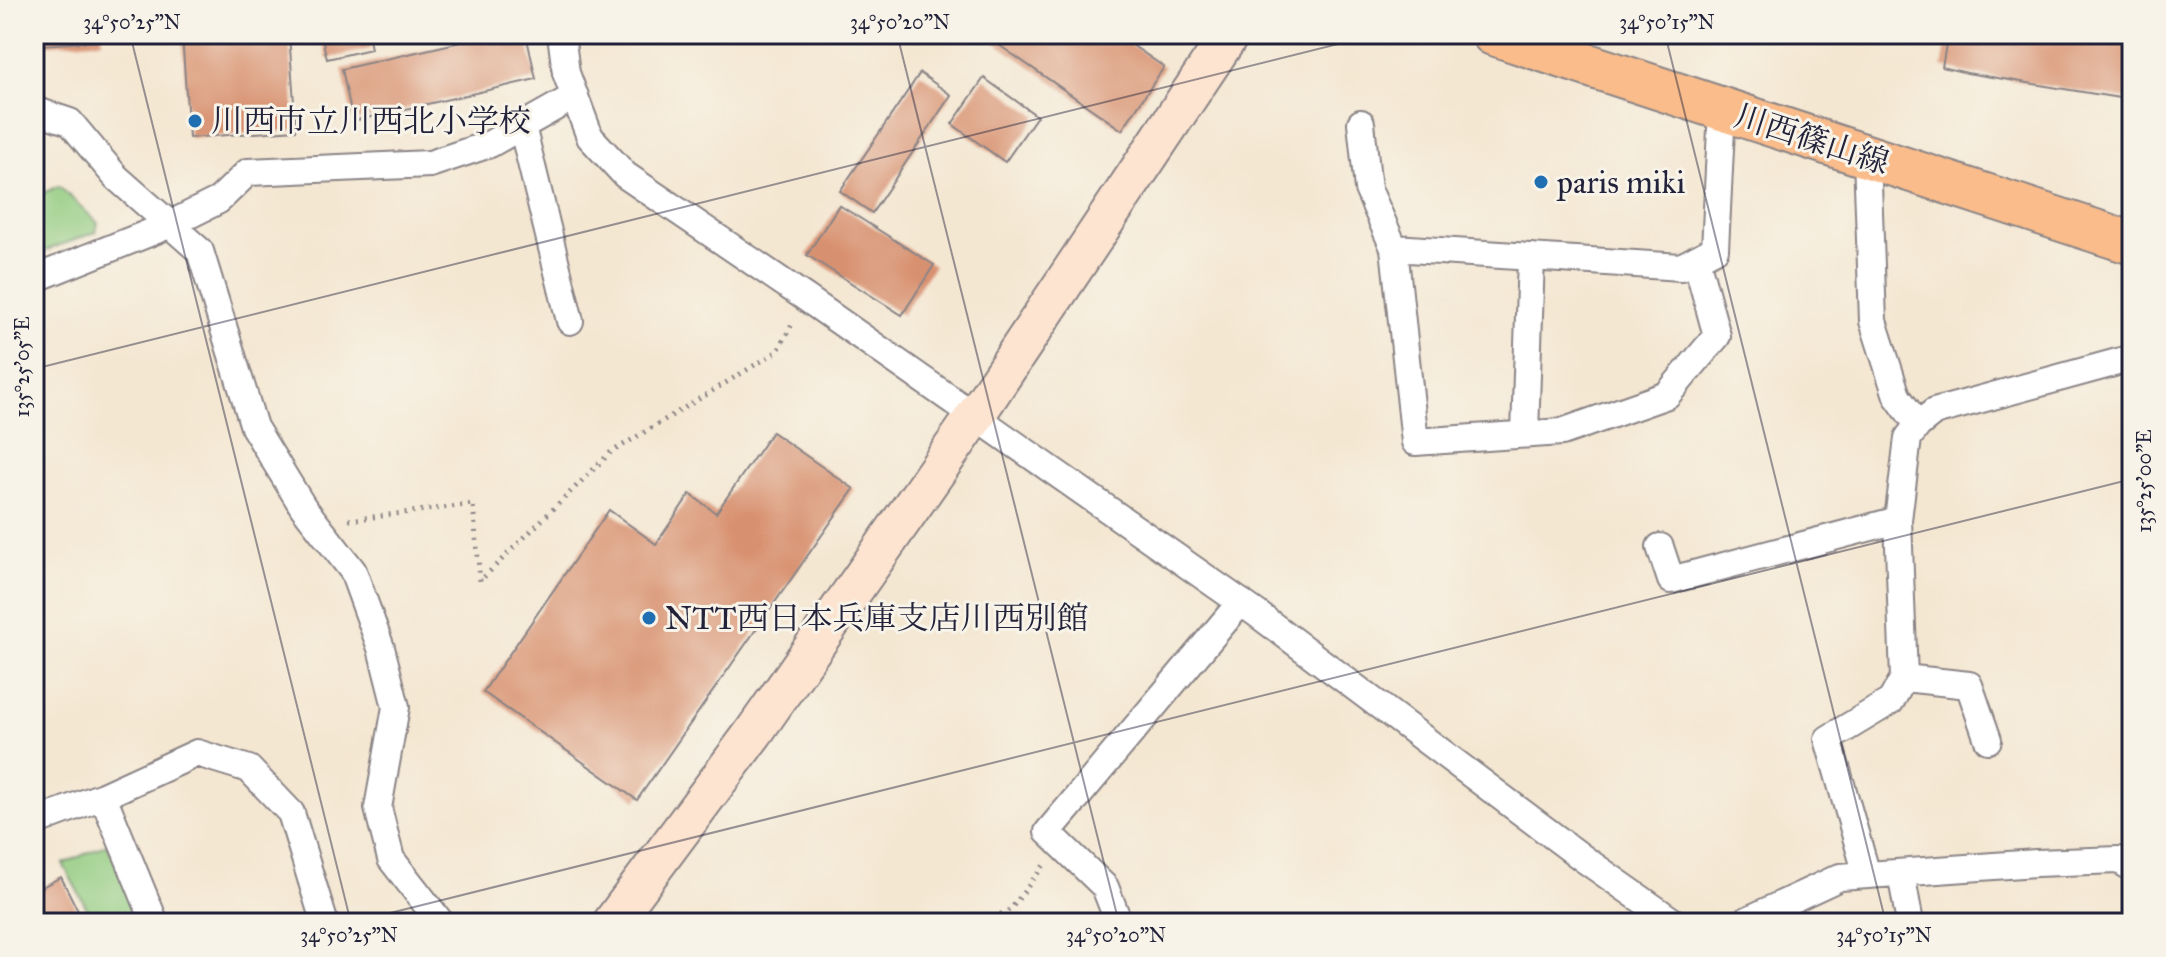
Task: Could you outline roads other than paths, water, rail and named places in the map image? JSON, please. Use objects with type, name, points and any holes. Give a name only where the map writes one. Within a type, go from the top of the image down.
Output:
[{"type":"main road","name":"川西篠山線","points":[[1493,34],[2132,243]]},
{"type":"street","points":[[561,34],[566,73],[590,137],[625,175],[1241,602],[1584,859],[1644,915],[1675,923]]},
{"type":"street","points":[[612,923],[754,732],[975,416],[1230,34]]},
{"type":"street","points":[[34,279],[169,225],[219,200],[248,172],[430,164],[490,144],[575,96]]},
{"type":"street","points":[[1394,248],[1681,267],[1715,249],[1722,109]]},
{"type":"street","points":[[34,110],[70,122],[116,177],[200,251],[254,427],[303,507],[353,571],[381,648],[396,707],[378,808],[391,859],[441,923]]},
{"type":"street","points":[[1361,123],[1368,189],[1394,248],[1415,442],[1562,432],[1667,395],[1717,336],[1696,259]]},
{"type":"street","points":[[522,126],[570,321]]},
{"type":"street","points":[[1867,157],[1873,321],[1897,396],[1918,425]]},
{"type":"street","points":[[1525,433],[1531,257]]},
{"type":"street","points":[[1867,875],[1828,739],[1891,701],[1904,678],[1898,520],[1908,438],[1934,412],[2132,358]]},
{"type":"street","points":[[1660,547],[1671,580],[1898,520]]},
{"type":"street","points":[[1119,923],[1105,887],[1048,832],[1241,602]]},
{"type":"street","points":[[1904,678],[1969,685],[1988,740]]},
{"type":"street","points":[[34,822],[103,796],[197,753],[249,769],[291,813],[324,921],[318,923]]},
{"type":"street","points":[[103,796],[155,923]]},
{"type":"street","points":[[1741,923],[1840,877],[2119,860],[2132,868]]},
{"type":"street","points":[[1901,873],[1910,923]]},
{"type":"place","name":"川西市立川西北小学校","points":[[195,121]]},
{"type":"place","name":"paris miki","points":[[1541,182]]},
{"type":"place","name":"NTT西日本兵庫支店川西別館","points":[[649,618]]}]
